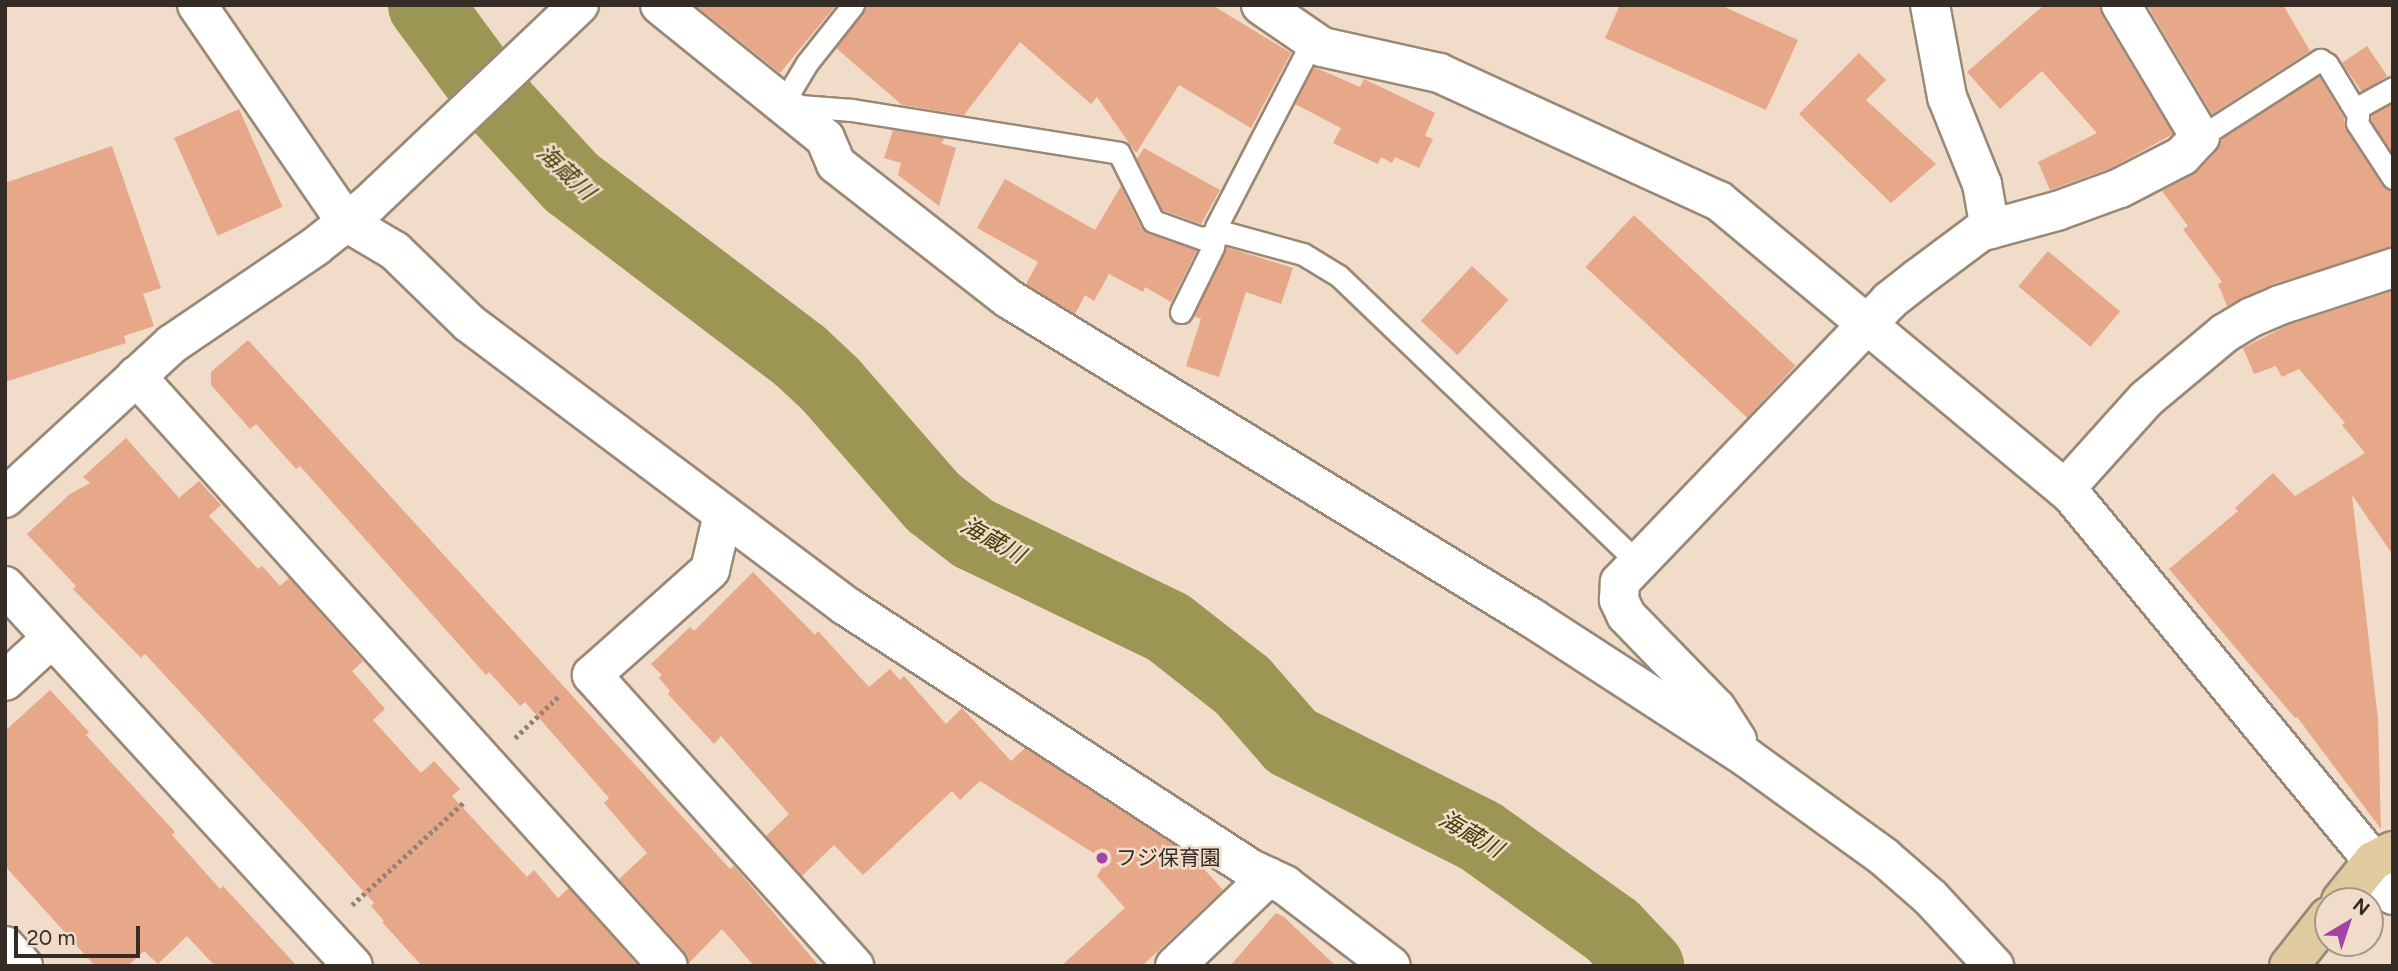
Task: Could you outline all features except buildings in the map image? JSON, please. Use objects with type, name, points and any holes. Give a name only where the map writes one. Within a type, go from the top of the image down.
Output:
[{"type":"main road","points":[[2354,887],[2383,856]]},
{"type":"main road","points":[[2289,966],[2314,935]]},
{"type":"street","points":[[197,5],[358,213],[469,323],[846,606],[1268,877],[1285,885],[1391,966]]},
{"type":"street","points":[[5,498],[172,344],[316,246],[358,213],[579,5]]},
{"type":"street","points":[[660,5],[787,104],[825,138],[836,164],[1009,299],[1532,618],[1746,757],[1884,857],[1931,898],[1994,966]]},
{"type":"street","points":[[1261,5],[1322,47],[1439,73],[1719,201],[2065,489],[2383,856],[2393,894]]},
{"type":"street","points":[[1930,5],[1947,97],[1982,184],[1990,229]]},
{"type":"street","points":[[1746,757],[1716,708],[1626,615],[1619,600],[1620,582],[1870,324],[1889,301],[1917,279],[1980,232],[2057,211],[2120,188],[2182,156],[2200,137],[2121,5]]},
{"type":"street","points":[[2065,489],[2146,399],[2225,333],[2271,309],[2393,268]]},
{"type":"street","points":[[136,376],[668,966]]},
{"type":"street","points":[[723,514],[710,569],[592,676],[854,966]]},
{"type":"street","points":[[5,586],[341,953]]},
{"type":"street","points":[[5,681],[52,639]]},
{"type":"street","points":[[1175,966],[1268,877]]},
{"type":"street","points":[[5,946],[23,966]]},
{"type":"lane","points":[[853,5],[807,63],[790,91],[787,104],[852,110],[1119,153],[1153,221],[1201,238],[1226,233],[1303,254],[1339,276],[1639,564]]},
{"type":"lane","points":[[1181,312],[1213,247],[1214,236],[1313,40]]},
{"type":"lane","points":[[2200,137],[2320,60],[2327,64],[2355,109],[2357,122],[2393,178]]},
{"type":"lane","points":[[2355,109],[2393,88]]},
{"type":"path","points":[[341,953],[344,912],[477,789],[504,749],[575,681],[592,676]]},
{"type":"waterway","name":"海蔵川","points":[[425,5],[494,98],[571,182],[799,355],[830,384],[933,502],[973,533],[1168,627],[1242,685],[1291,741],[1479,835],[1612,930],[1646,966]]},
{"type":"place","name":"フジ保育園","points":[[1102,858]]}]
